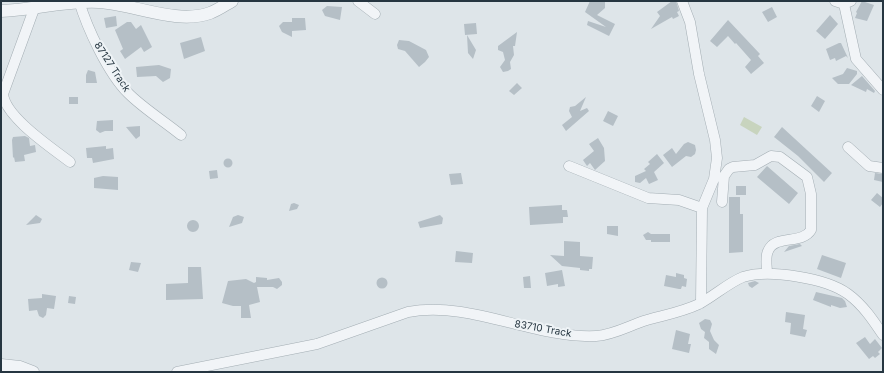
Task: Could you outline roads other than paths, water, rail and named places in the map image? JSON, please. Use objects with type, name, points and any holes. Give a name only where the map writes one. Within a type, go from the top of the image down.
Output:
[{"type":"street","points":[[1,10],[34,8],[79,1],[99,2],[190,17],[210,13],[232,1]]},
{"type":"street","name":"87127 Track","points":[[79,1],[87,25],[100,50],[127,92],[181,135]]},
{"type":"street","points":[[358,1],[375,14]]},
{"type":"street","points":[[682,1],[690,22],[699,74],[715,140],[716,158],[714,179],[702,208],[700,303]]},
{"type":"street","points":[[844,2],[856,58],[883,90]]},
{"type":"street","points":[[34,8],[22,47],[3,94],[3,101],[16,117],[70,162]]},
{"type":"street","points":[[848,147],[870,166],[883,168]]},
{"type":"street","points":[[722,202],[724,176],[729,169],[733,167],[755,165],[771,156],[780,157],[807,177],[810,194],[811,230],[803,237],[776,243],[768,249],[767,273]]},
{"type":"street","points":[[569,166],[648,198],[679,200],[702,208]]},
{"type":"street","name":"83710 Track","points":[[177,372],[317,344],[408,312],[423,309],[458,312],[545,330],[597,336],[610,334],[647,320],[675,314],[700,303],[742,278],[767,273],[808,279],[841,289],[860,304],[883,335]]},
{"type":"street","points":[[1,366],[20,367],[33,372]]}]
